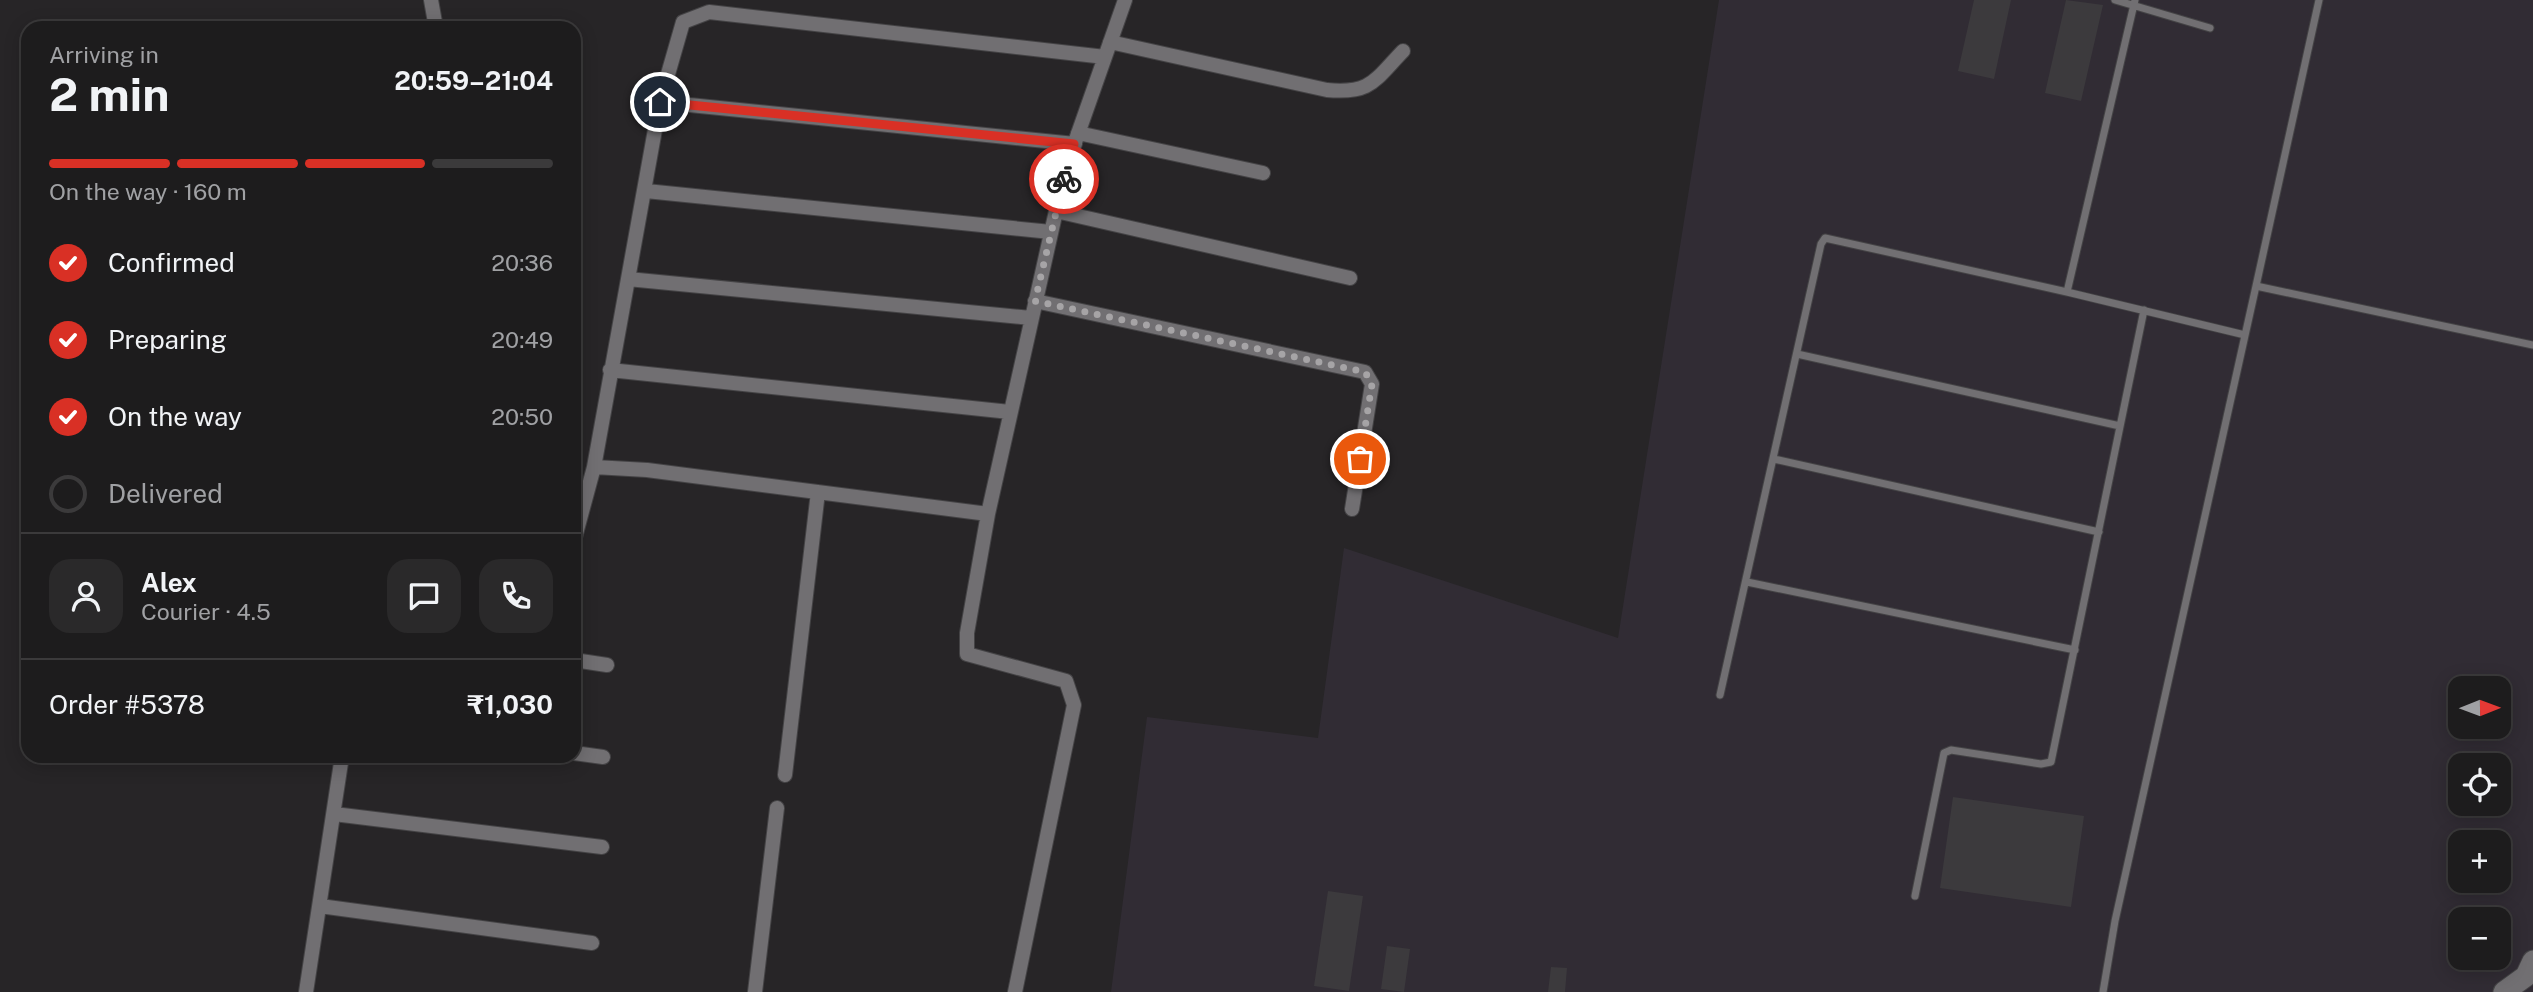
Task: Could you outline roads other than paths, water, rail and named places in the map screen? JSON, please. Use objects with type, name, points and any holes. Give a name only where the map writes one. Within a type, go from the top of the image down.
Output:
[{"type":"street","points":[[431,0],[435,21]]},
{"type":"street","points":[[1015,992],[1074,705],[1066,681],[967,654],[967,633],[988,514],[1056,211],[1076,138],[1125,0]]},
{"type":"street","points":[[581,515],[594,467],[660,102],[683,22],[709,12],[1105,57]]},
{"type":"street","points":[[1110,42],[1349,92],[1367,88],[1403,51]]},
{"type":"street","points":[[660,102],[1076,138],[1263,173]]},
{"type":"street","points":[[646,191],[1051,232]]},
{"type":"street","points":[[1056,211],[1350,278]]},
{"type":"street","points":[[628,279],[1031,318]]},
{"type":"street","points":[[1035,301],[1365,372],[1372,384],[1352,509]]},
{"type":"street","points":[[610,370],[1010,412]]},
{"type":"street","points":[[594,467],[646,470],[988,514]]},
{"type":"street","points":[[785,775],[818,492]]},
{"type":"street","points":[[581,661],[607,664]]},
{"type":"street","points":[[581,754],[603,757]]},
{"type":"street","points":[[306,992],[341,763]]},
{"type":"street","points":[[755,992],[776,808]]},
{"type":"street","points":[[334,814],[602,847]]},
{"type":"street","points":[[320,906],[592,943]]},
{"type":"street","points":[[2504,992],[2526,976],[2533,961]]},
{"type":"lane","points":[[2115,0],[2135,2],[2210,28]]},
{"type":"lane","points":[[2104,992],[2115,921],[2319,0]]},
{"type":"lane","points":[[2067,292],[2135,2]]},
{"type":"lane","points":[[1720,695],[1821,244],[1825,238],[2245,335]]},
{"type":"lane","points":[[2256,286],[2533,345]]},
{"type":"lane","points":[[1915,896],[1944,752],[1951,750],[2048,764],[2056,748],[2144,310]]},
{"type":"lane","points":[[1797,354],[2120,426]]},
{"type":"lane","points":[[1774,459],[2099,532]]},
{"type":"lane","points":[[1747,582],[2074,650]]}]
